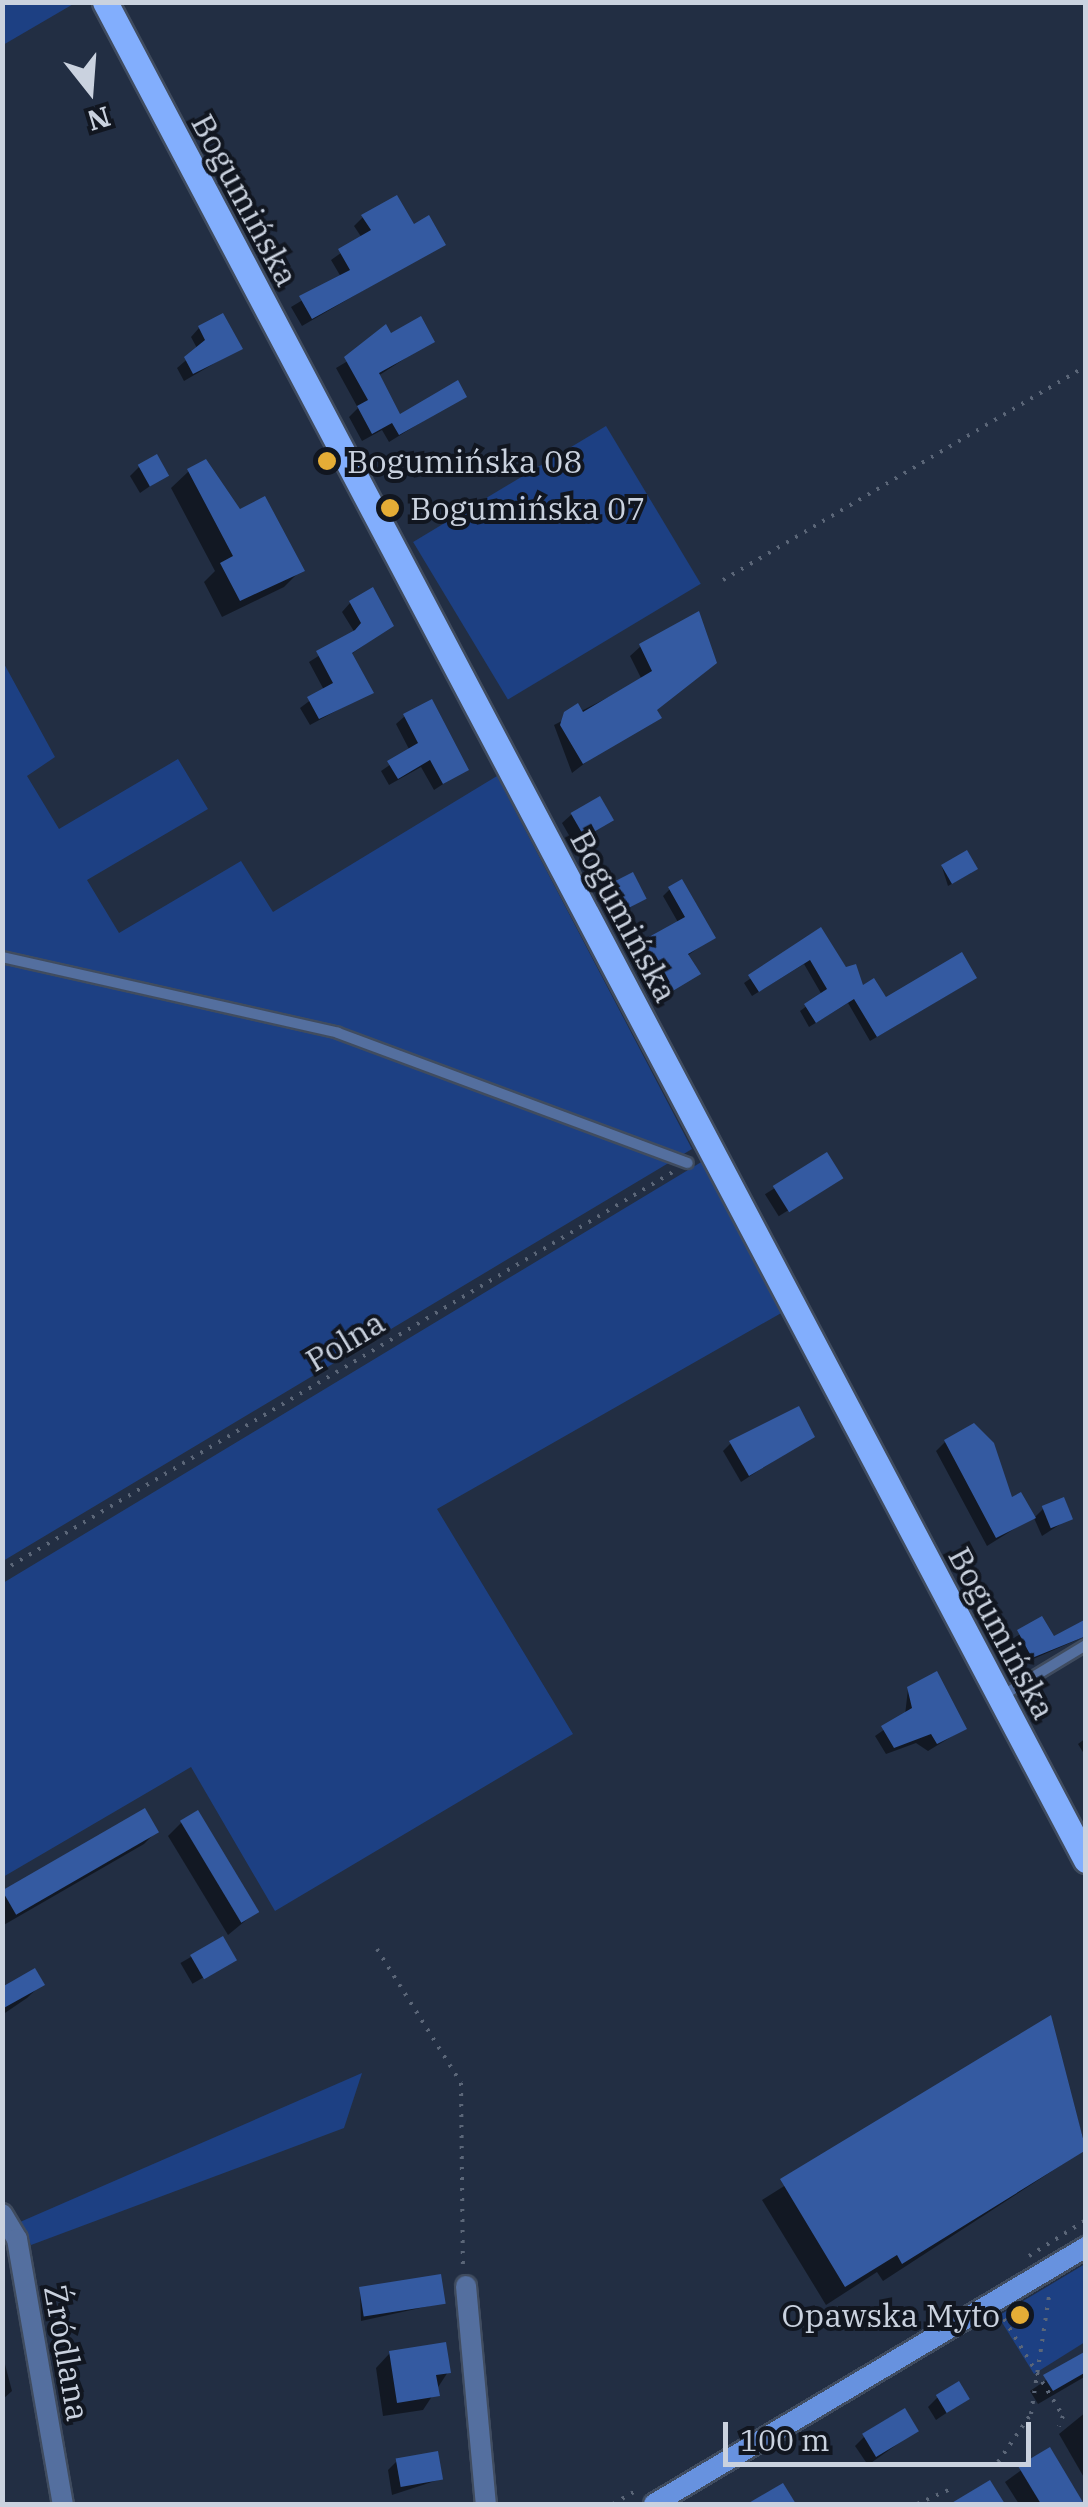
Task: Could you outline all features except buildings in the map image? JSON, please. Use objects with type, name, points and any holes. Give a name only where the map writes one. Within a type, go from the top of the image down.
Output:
[{"type":"main road","name":"Bogumińska","points":[[105,2],[1086,1860]]},
{"type":"main road","points":[[654,2504],[1086,2247]]},
{"type":"street","name":"Źródlana","points":[[2,2214],[17,2239],[63,2504]]},
{"type":"street","points":[[466,2286],[486,2504]]},
{"type":"lane","points":[[2,957],[338,1033],[688,1162]]},
{"type":"lane","points":[[999,1697],[1086,1645]]},
{"type":"path","points":[[723,580],[1086,366]]},
{"type":"path","name":"Polna","points":[[2,1571],[688,1162]]},
{"type":"path","points":[[377,1949],[460,2082],[457,2216],[466,2286]]},
{"type":"path","points":[[998,2462],[1031,2414],[1054,2266]]},
{"type":"path","points":[[994,2302],[1063,2416],[1059,2426]]},
{"type":"path","points":[[917,2504],[949,2490]]},
{"type":"shaded area","points":[[3,2],[75,2],[75,3],[3,45]]},
{"type":"shaded area","points":[[606,426],[701,584],[508,700],[413,542]]},
{"type":"shaded area","points":[[2,660],[55,757],[27,776],[59,829],[178,759],[208,809],[87,880],[119,933],[241,861],[273,912],[497,776],[692,1149],[3,1561]]},
{"type":"shaded area","points":[[703,1161],[783,1312],[437,1509],[573,1734],[275,1911],[191,1767],[3,1877],[3,1583]]},
{"type":"shaded area","points":[[362,2073],[344,2128],[31,2245],[20,2222]]},
{"type":"shaded area","points":[[1085,2264],[1085,2342],[1034,2374],[998,2316]]},
{"type":"place","name":"Bogumińska 08","points":[[327,461]]},
{"type":"place","name":"Bogumińska 07","points":[[390,508]]},
{"type":"place","name":"Opawska Myto","points":[[1020,2315]]}]
